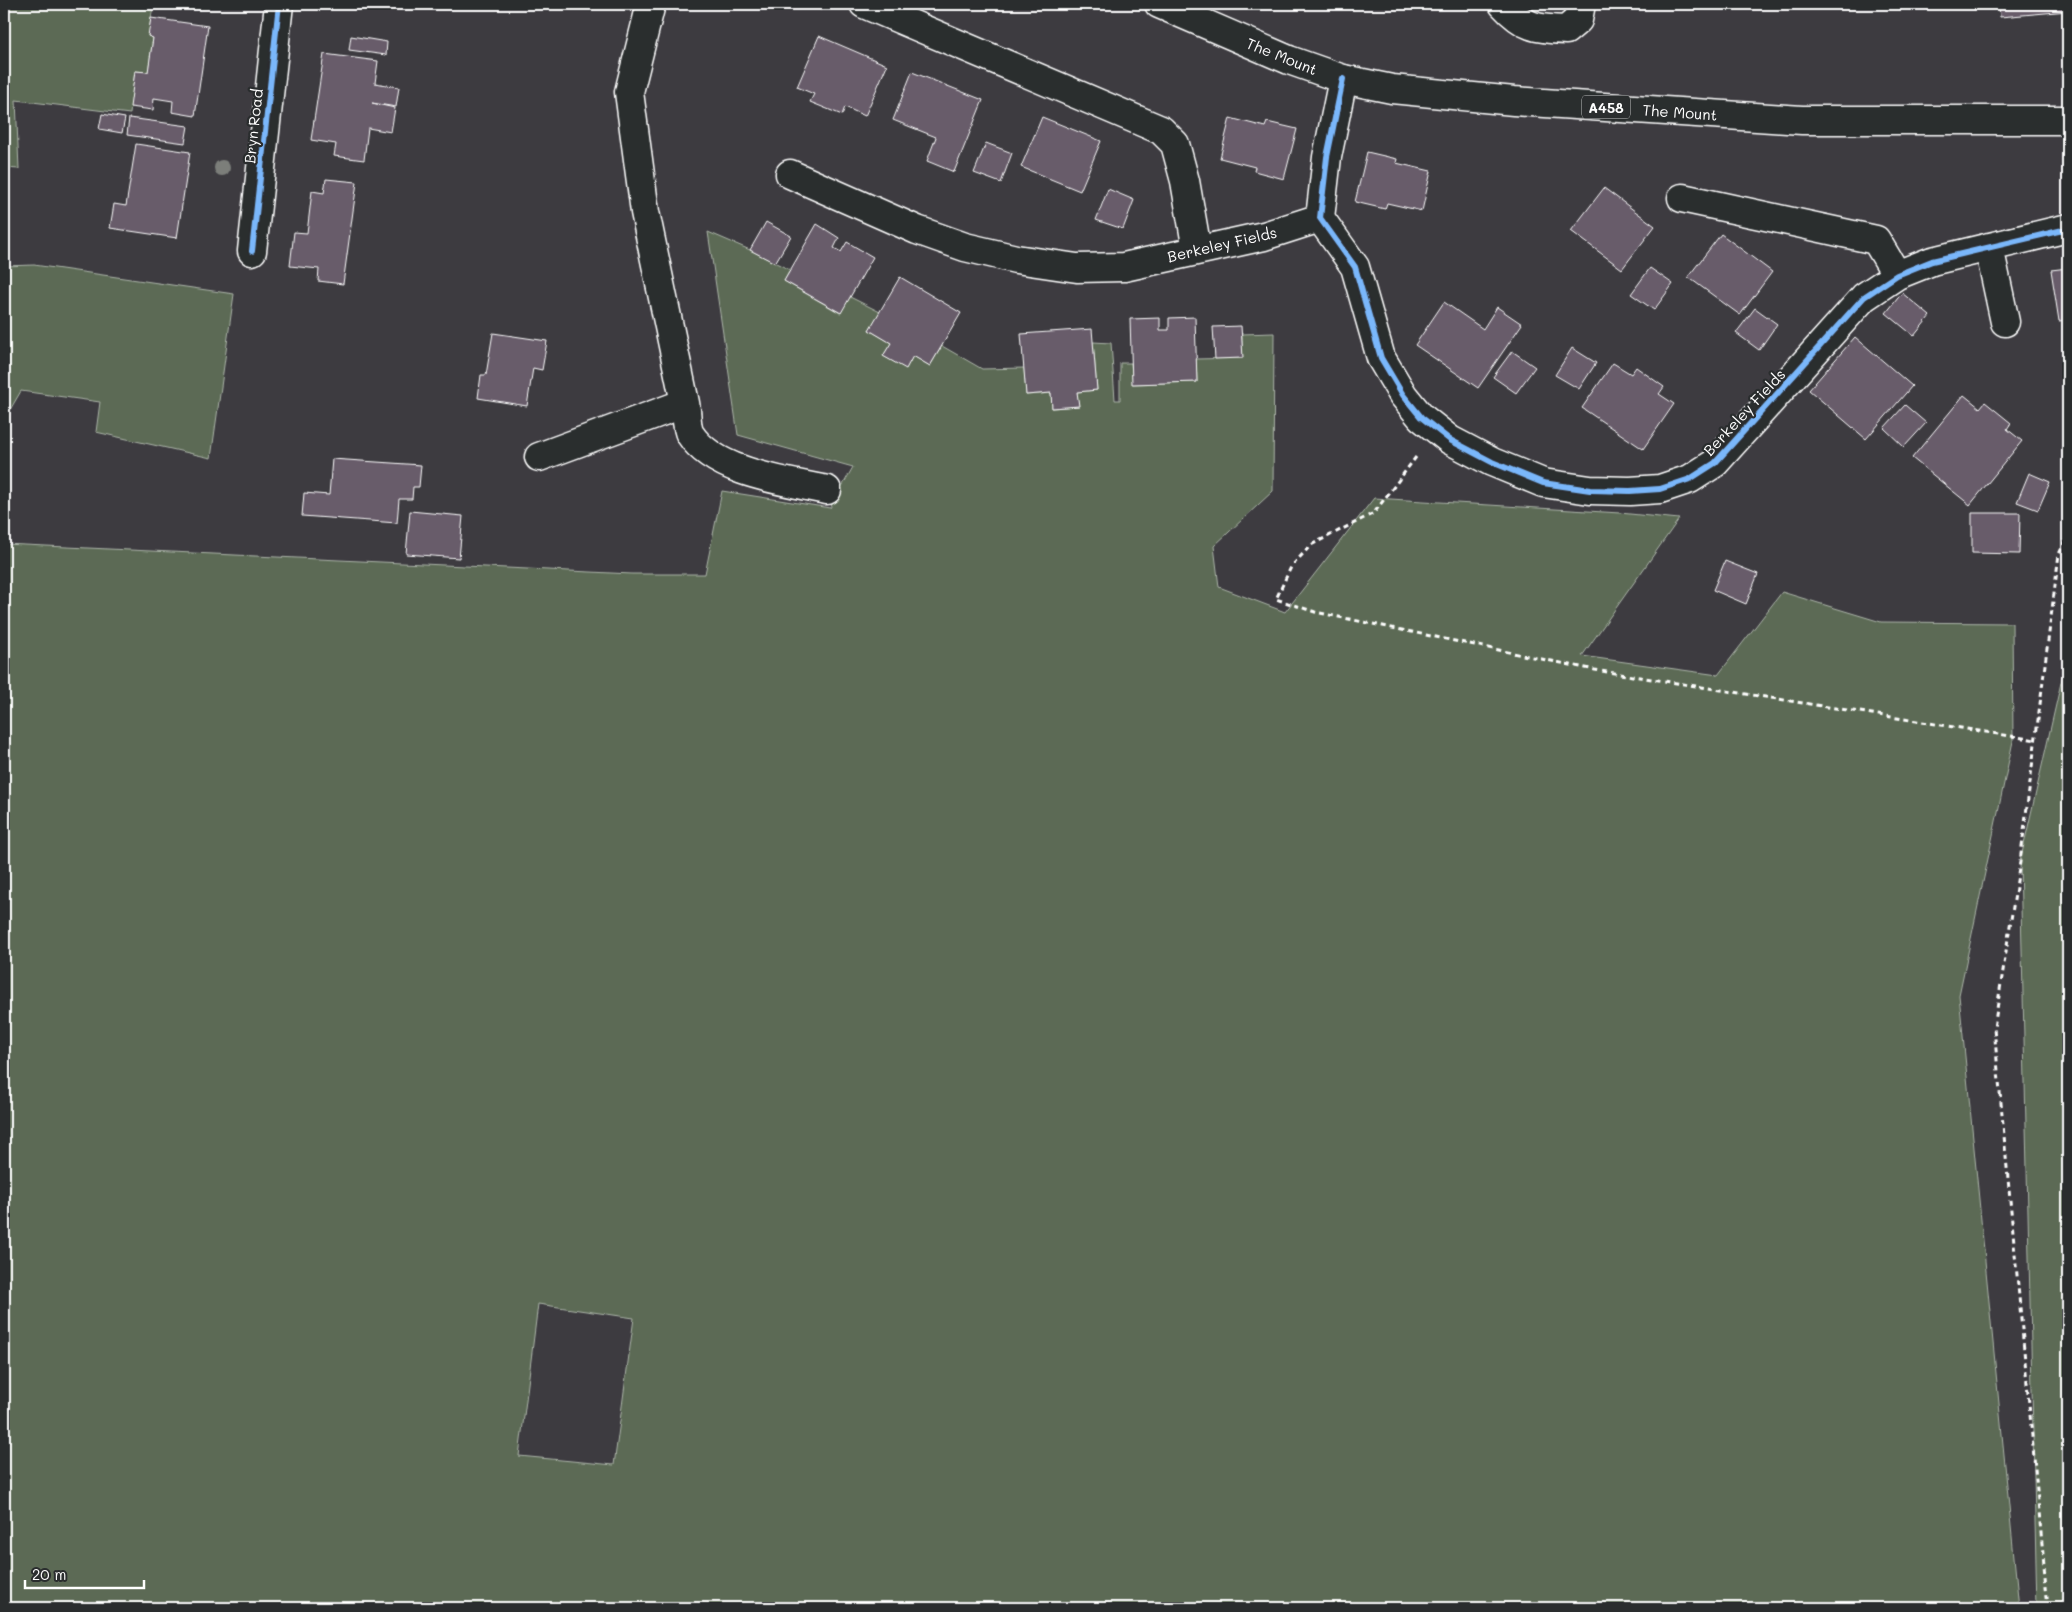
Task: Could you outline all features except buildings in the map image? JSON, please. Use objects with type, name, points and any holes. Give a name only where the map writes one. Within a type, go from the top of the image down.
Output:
[{"type":"street","name":"Bryn Road","points":[[252,251],[279,4]]},
{"type":"street","points":[[650,4],[629,92],[645,212],[686,403],[689,433],[707,452],[741,471],[827,490]]},
{"type":"street","points":[[864,4],[1161,130],[1175,144],[1185,181],[1197,250]]},
{"type":"street","name":"The Mount","points":[[1159,4],[1290,60],[1343,79],[1392,89],[1514,101],[1802,120],[2068,120]]},
{"type":"street","points":[[1503,4],[1517,19],[1542,29],[1566,30],[1578,20],[1581,4]]},
{"type":"street","points":[[1320,218],[1327,157],[1343,79]]},
{"type":"street","name":"Berkeley Fields","points":[[790,174],[917,230],[965,247],[1016,259],[1077,268],[1124,267],[1264,236],[1320,218],[1355,267],[1381,358],[1403,395],[1421,417],[1450,440],[1492,462],[1543,483],[1590,490],[1630,491],[1660,489],[1690,479],[1716,463],[1864,297],[1897,274],[1932,261],[2068,229]]},
{"type":"street","points":[[1682,198],[1876,240],[1897,274]]},
{"type":"street","points":[[1989,247],[2005,322]]},
{"type":"street","points":[[538,457],[686,403]]},
{"type":"path","points":[[1436,430],[1374,513],[1311,545],[1291,567],[1276,599],[1315,612],[1595,670],[2036,740]]},
{"type":"path","points":[[2048,1608],[1994,1028],[2020,862],[2059,554],[2068,534]]},
{"type":"green space","points":[[4,4],[124,4],[153,7],[148,36],[153,38],[148,72],[135,71],[130,114],[16,100],[19,169],[4,168]]},
{"type":"green space","points":[[708,232],[790,270],[784,281],[840,313],[850,297],[880,312],[869,330],[891,343],[883,356],[906,368],[913,356],[930,366],[942,346],[982,369],[1024,368],[1026,395],[1051,393],[1052,408],[1078,406],[1077,392],[1097,390],[1093,342],[1111,343],[1115,400],[1120,400],[1120,363],[1131,363],[1133,384],[1197,382],[1196,359],[1242,358],[1242,334],[1274,333],[1273,491],[1214,546],[1219,587],[1285,612],[1374,498],[1620,513],[1679,519],[1582,656],[1718,675],[1782,592],[1881,622],[2012,623],[2013,741],[1959,995],[2019,1608],[4,1608],[4,544],[632,574],[705,574],[722,491],[830,508],[853,467],[738,435]],"holes":[[[538,1304],[634,1318],[614,1465],[519,1456]]]},
{"type":"green space","points":[[34,265],[234,294],[211,458],[96,432],[100,402],[21,391],[4,420],[4,266]]},
{"type":"green space","points":[[2068,652],[2068,1608],[2037,1608],[2020,862]]},
{"type":"cycle path","points":[[252,251],[279,4]]},
{"type":"cycle path","points":[[1343,79],[1327,157],[1320,218],[1355,267],[1381,358],[1403,395],[1421,417],[1450,440],[1492,462],[1543,483],[1590,490],[1630,491],[1660,489],[1690,479],[1715,463],[1864,297],[1897,275],[1932,261],[2067,229]]}]
